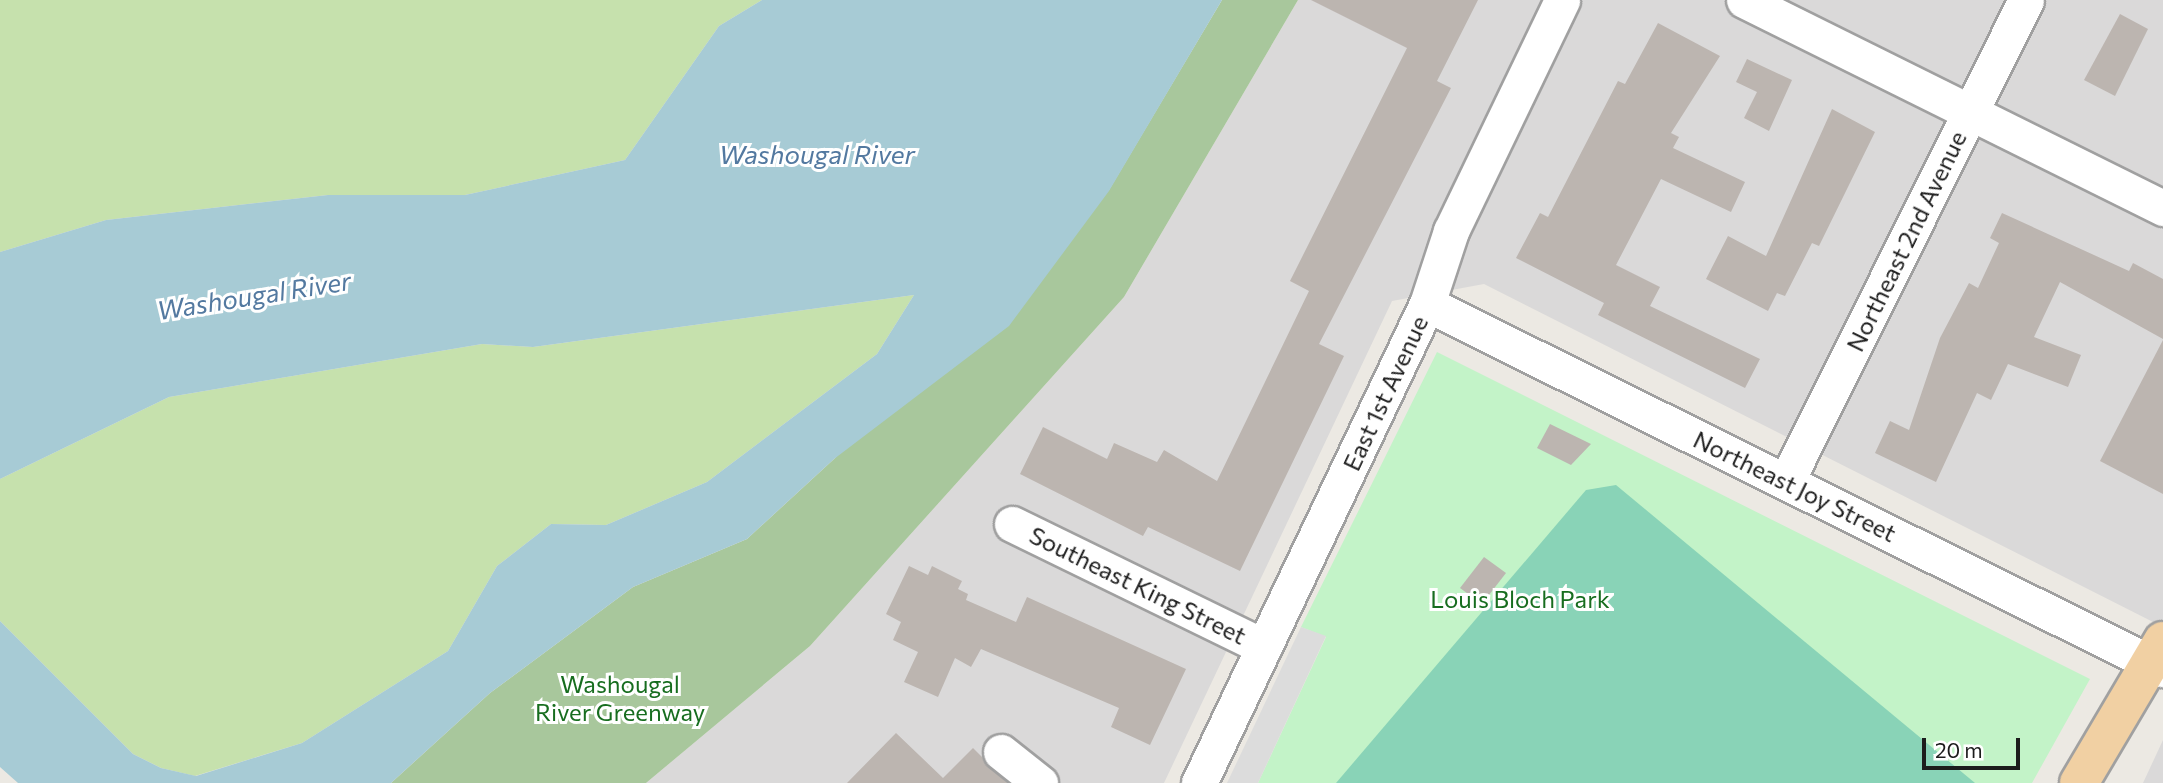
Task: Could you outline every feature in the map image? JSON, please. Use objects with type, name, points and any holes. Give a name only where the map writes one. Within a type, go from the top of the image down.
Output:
[{"type":"main road","points":[[2079,783],[2159,658]]},
{"type":"street","name":"East 1st Avenue","points":[[1199,783],[1427,304],[1451,231],[1562,0]]},
{"type":"street","points":[[1744,0],[2163,208]]},
{"type":"street","name":"Northeast 2nd Avenue","points":[[1786,482],[2025,0]]},
{"type":"street","name":"Northeast Joy Street","points":[[1427,304],[1786,482],[2159,658]]},
{"type":"street","name":"Southeast King Street","points":[[1012,524],[1264,647]]},
{"type":"street","points":[[1001,751],[1040,783]]},
{"type":"shaded area","points":[[1298,0],[2163,0],[2163,627],[1484,284],[1392,301],[1164,783],[646,783],[810,646],[1124,297]]},
{"type":"shaded area","points":[[1301,627],[1326,636],[1258,783],[1227,783]]},
{"type":"shaded area","points":[[2163,740],[2163,783],[2143,783]]},
{"type":"green space","points":[[0,0],[762,0],[719,26],[625,160],[465,195],[328,195],[106,220],[0,252]]},
{"type":"green space","name":"Washougal River Greenway","points":[[1222,0],[1298,0],[1124,297],[810,646],[646,783],[391,783],[490,693],[633,587],[747,539],[834,459],[1109,190]]},
{"type":"green space","points":[[914,295],[877,354],[707,482],[606,525],[551,524],[497,566],[448,651],[302,743],[195,776],[161,768],[133,754],[0,621],[0,479],[169,397],[482,344],[533,347]]},
{"type":"green space","name":"Louis Bloch Park","points":[[1437,352],[2090,679],[2032,783],[1258,783],[1326,637],[1301,627]]},
{"type":"green space","points":[[1616,485],[1975,783],[1336,783],[1586,490]]},
{"type":"water","name":"Washougal River","points":[[762,0],[1222,0],[1109,191],[1009,326],[834,459],[747,539],[633,587],[490,693],[391,783],[18,783],[0,767],[0,621],[133,754],[161,768],[196,776],[302,743],[448,651],[497,566],[551,524],[606,525],[707,482],[877,354],[914,295],[533,347],[482,344],[169,397],[0,479],[0,252],[106,220],[328,195],[465,195],[625,160],[719,26]]},
{"type":"building","points":[[1311,0],[1478,0],[1437,81],[1451,88],[1319,344],[1344,356],[1240,571],[1148,527],[1143,536],[1020,474],[1043,427],[1107,459],[1114,443],[1157,462],[1164,450],[1217,481],[1309,291],[1290,281],[1407,48]]},
{"type":"building","points":[[2120,14],[2148,29],[2115,96],[2084,80]]},
{"type":"building","points":[[1658,23],[1720,56],[1671,133],[1679,137],[1673,148],[1745,182],[1731,212],[1661,179],[1616,265],[1660,287],[1650,306],[1760,359],[1745,388],[1598,315],[1604,303],[1516,258],[1540,213],[1548,217],[1618,81],[1625,84]]},
{"type":"building","points":[[1747,59],[1792,80],[1769,131],[1744,118],[1757,92],[1736,82]]},
{"type":"building","points":[[1832,109],[1875,132],[1819,246],[1812,243],[1785,296],[1777,293],[1768,311],[1706,279],[1728,236],[1766,256]]},
{"type":"building","points":[[2002,213],[2129,271],[2133,263],[2163,279],[2163,339],[2060,282],[2034,337],[2081,355],[2068,387],[2008,364],[1991,400],[1977,393],[1936,482],[1875,453],[1890,421],[1909,430],[1940,338],[1969,283],[1978,288],[1999,243],[1990,238]]},
{"type":"building","points":[[2163,340],[2163,494],[2100,461]]},
{"type":"building","points":[[1550,424],[1591,444],[1571,465],[1537,448]]},
{"type":"building","points":[[1484,557],[1506,573],[1482,604],[1460,588]]},
{"type":"building","points":[[909,566],[928,575],[932,566],[962,581],[958,589],[968,594],[966,600],[1016,622],[1027,597],[1186,669],[1150,745],[1111,727],[1119,708],[981,649],[971,667],[955,658],[938,697],[904,682],[918,652],[893,640],[901,622],[886,614]]},
{"type":"building","points":[[896,733],[943,778],[973,748],[1008,783],[847,783]]}]
